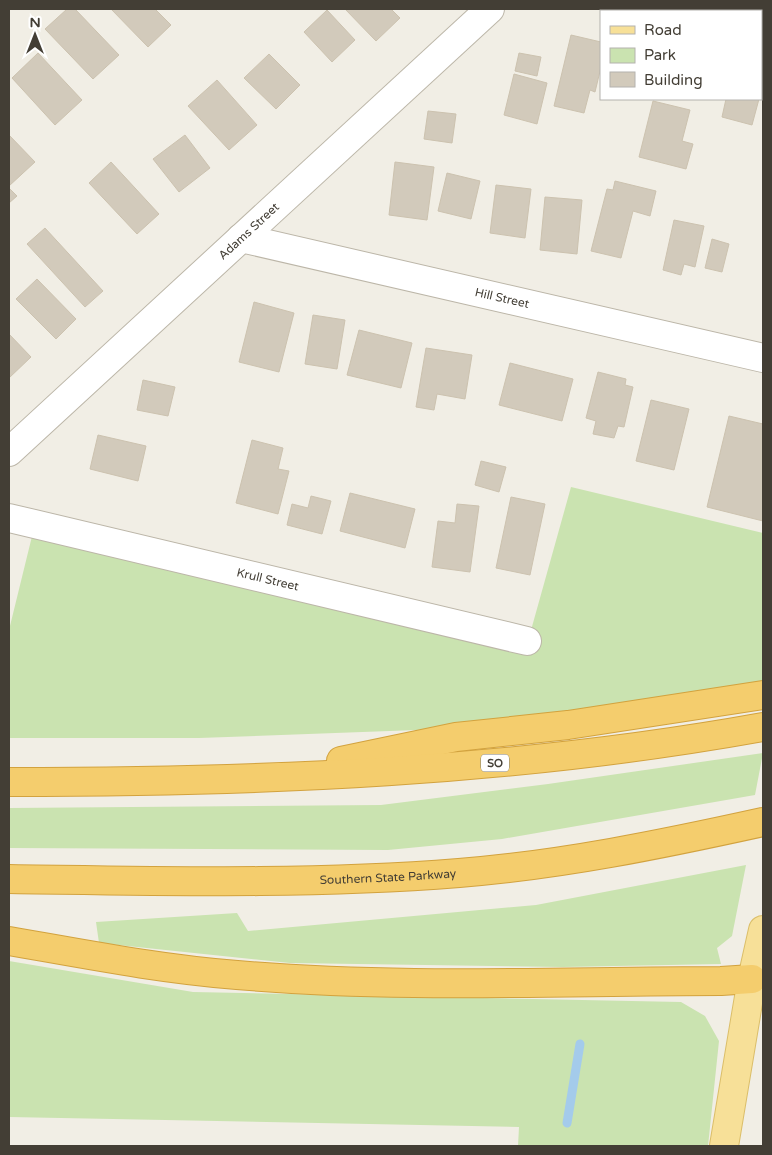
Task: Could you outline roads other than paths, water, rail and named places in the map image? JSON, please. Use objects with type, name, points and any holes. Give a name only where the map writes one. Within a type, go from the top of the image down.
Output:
[{"type":"highway","points":[[256,779],[456,737],[568,725],[763,695]]},
{"type":"highway","name":"SO","points":[[9,782],[256,779],[359,774],[518,761],[733,732],[763,726]]},
{"type":"highway","name":"Southern State Parkway","points":[[9,879],[327,881],[451,874],[586,856],[751,824]]},
{"type":"highway","points":[[9,941],[190,970],[286,979],[411,982],[721,981],[758,978]]},
{"type":"main road","points":[[724,1146],[758,978],[763,930]]},
{"type":"street","name":"Adams Street","points":[[9,452],[490,9]]},
{"type":"street","name":"Hill Street","points":[[241,238],[763,358]]},
{"type":"street","name":"Krull Street","points":[[9,518],[528,641]]},
{"type":"waterway","points":[[567,1123],[580,1044]]}]
